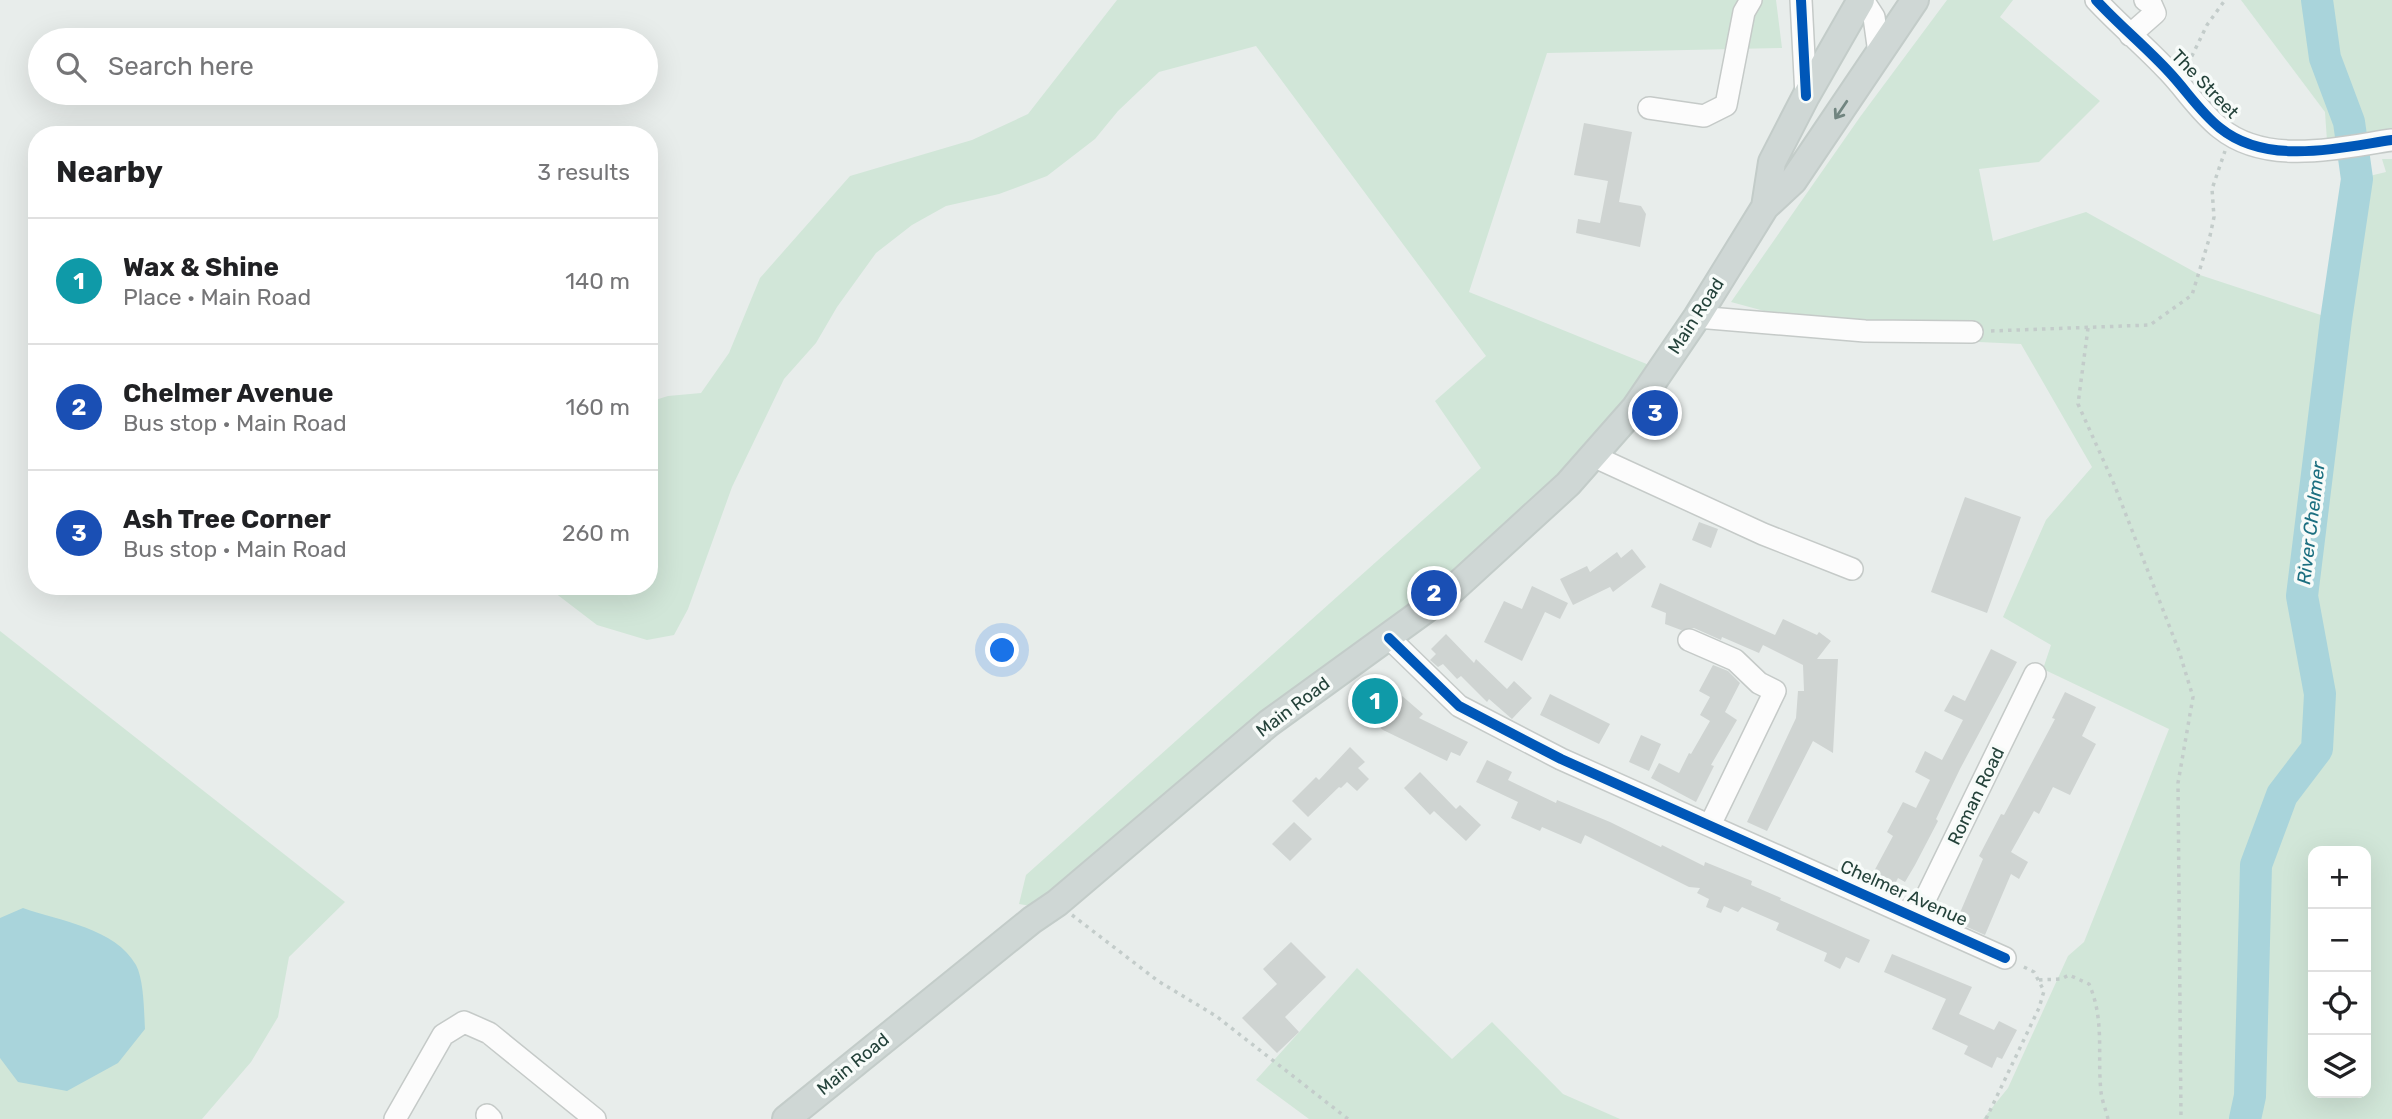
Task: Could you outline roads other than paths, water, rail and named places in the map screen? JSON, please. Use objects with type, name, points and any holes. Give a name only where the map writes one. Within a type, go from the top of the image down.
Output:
[{"type":"main road","name":"Main Road","points":[[1765,207],[1772,162],[1806,96],[1862,0]]},
{"type":"main road","name":"Main Road","points":[[786,1119],[1032,920],[1057,903],[1269,723],[1451,591],[1568,484],[1635,408],[1697,317],[1765,207],[1793,181],[1915,0]]},
{"type":"street","points":[[1649,107],[1704,116],[1726,105],[1744,12],[1751,0]]},
{"type":"street","points":[[1801,0],[1806,96]]},
{"type":"street","points":[[1862,0],[1874,17],[1879,53]]},
{"type":"street","name":"The Street","points":[[2096,0],[2179,83],[2217,126],[2230,135],[2254,145],[2283,151],[2329,149],[2392,140]]},
{"type":"street","points":[[2130,35],[2155,13],[2151,4],[2145,0]]},
{"type":"street","points":[[1697,317],[1865,331],[1972,332]]},
{"type":"street","points":[[1593,456],[1763,534],[1852,569]]},
{"type":"street","name":"Chelmer Avenue","points":[[1389,638],[1459,706],[1561,759],[2005,958]]},
{"type":"street","points":[[1689,640],[1735,660],[1759,683],[1775,691],[1710,825]]},
{"type":"street","name":"Roman Road","points":[[1916,918],[2035,674]]},
{"type":"street","points":[[395,1119],[443,1035],[464,1022],[489,1033],[595,1119]]},
{"type":"water","points":[[23,908],[86,928],[115,942],[127,952],[141,979],[145,1029],[118,1063],[67,1091],[18,1082],[0,1058],[0,918]]},
{"type":"waterway","name":"River Chelmer","points":[[2245,1119],[2250,1096],[2256,865],[2282,795],[2317,749],[2320,694],[2302,596],[2336,320],[2357,179],[2349,122],[2325,58],[2317,0]]},
{"type":"place","name":"Ash Tree Corner","points":[[1655,413]]},
{"type":"place","name":"Chelmer Avenue","points":[[1434,593]]},
{"type":"place","name":"Wax & Shine","points":[[1375,701]]}]
